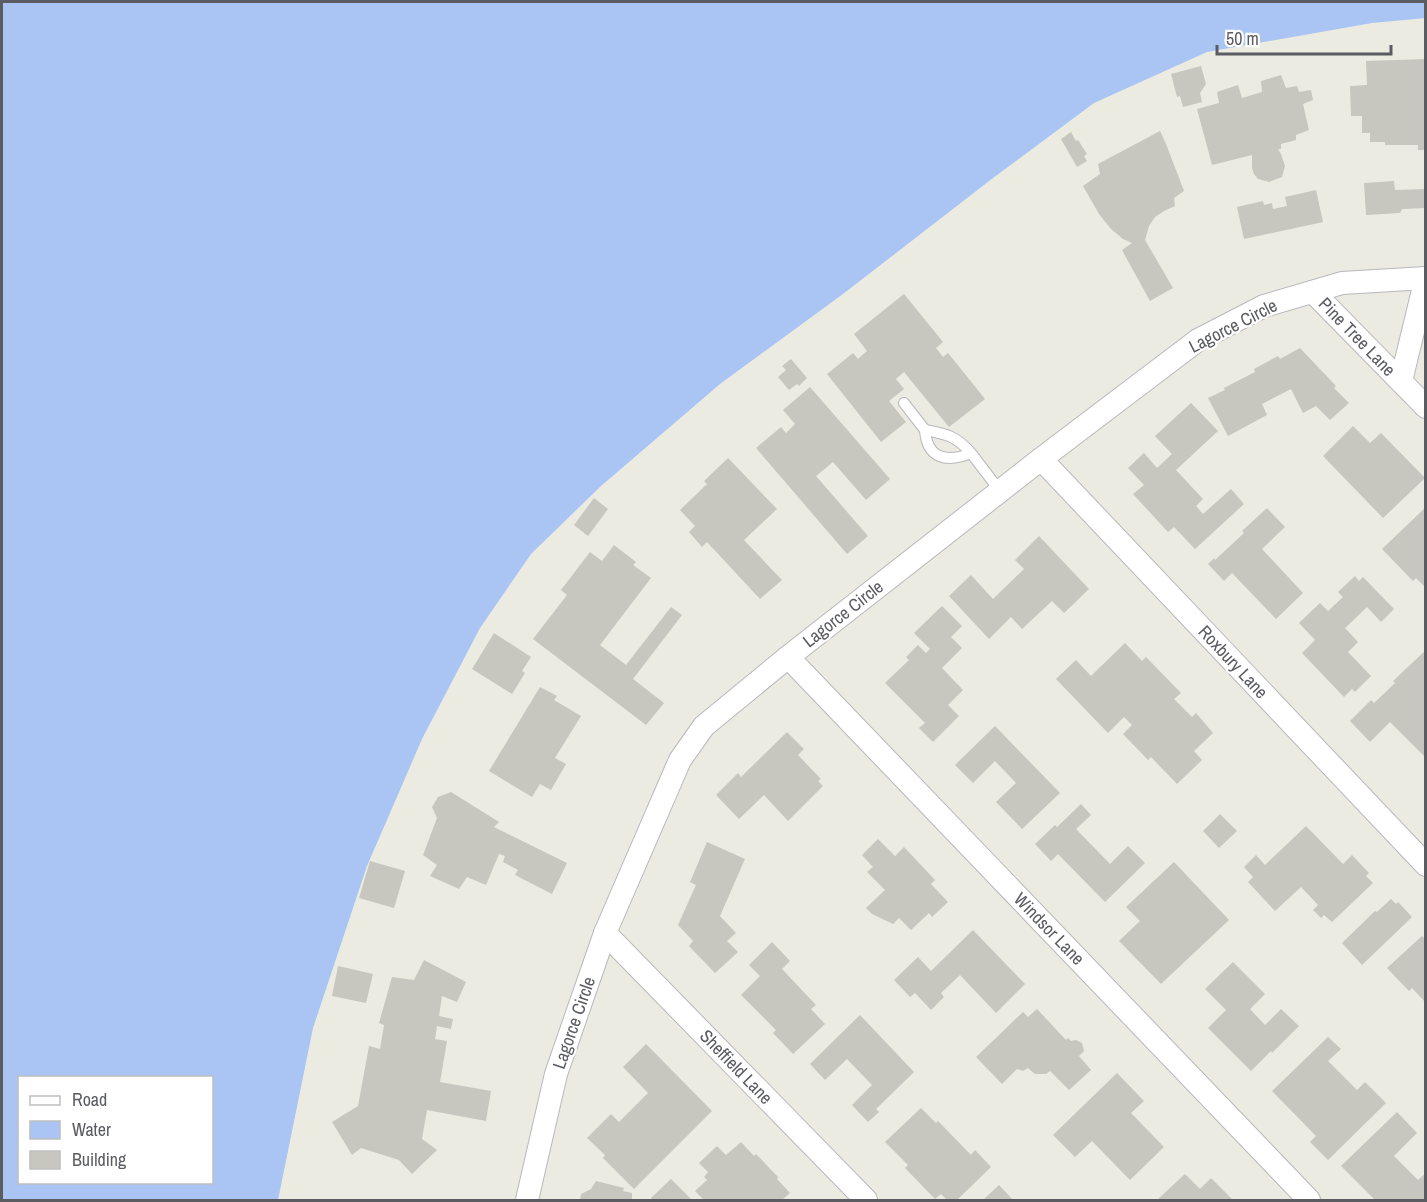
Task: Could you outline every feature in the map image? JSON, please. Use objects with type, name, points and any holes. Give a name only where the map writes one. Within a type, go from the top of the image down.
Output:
[{"type":"street","name":"Lagorce Circle","points":[[527,1200],[556,1074],[605,933],[680,760],[704,726],[788,657],[1000,491],[1198,340],[1264,306],[1342,284],[1425,278]]},
{"type":"street","name":"Pine Tree Lane","points":[[1401,381],[1425,278]]},
{"type":"street","name":"Pine Tree Lane","points":[[1313,292],[1425,407]]},
{"type":"street","name":"Roxbury Lane","points":[[1041,459],[1425,865]]},
{"type":"street","name":"Windsor Lane","points":[[788,657],[1309,1200]]},
{"type":"street","name":"Sheffield Lane","points":[[605,933],[866,1200]]},
{"type":"lane","points":[[904,403],[925,430],[926,443],[939,456],[960,458],[971,453]]},
{"type":"lane","points":[[925,430],[947,434],[963,444],[1000,491]]},
{"type":"water","points":[[2,2],[1425,2],[1426,18],[1372,23],[1207,52],[1094,103],[843,294],[720,384],[601,486],[531,554],[480,628],[422,739],[367,866],[313,1028],[278,1200],[2,1200]]},
{"type":"building","points":[[1426,59],[1426,150],[1418,150],[1418,145],[1385,145],[1385,142],[1370,142],[1370,133],[1362,133],[1362,116],[1351,116],[1350,86],[1367,85],[1366,61]]},
{"type":"building","points":[[1201,66],[1206,84],[1200,93],[1202,102],[1183,107],[1180,96],[1177,97],[1171,74]]},
{"type":"building","points":[[1281,75],[1286,88],[1297,86],[1299,92],[1311,90],[1313,100],[1303,104],[1309,130],[1296,135],[1296,140],[1281,144],[1281,149],[1278,149],[1285,166],[1282,177],[1269,182],[1258,179],[1252,168],[1252,155],[1212,165],[1197,109],[1219,103],[1217,92],[1238,85],[1242,98],[1262,92],[1261,81]]},
{"type":"building","points":[[1160,131],[1184,191],[1174,198],[1175,206],[1155,217],[1149,226],[1145,240],[1173,288],[1150,301],[1122,250],[1132,243],[1111,229],[1099,214],[1083,186],[1100,174],[1098,164]]},
{"type":"building","points":[[1071,132],[1087,154],[1084,156],[1087,161],[1077,167],[1061,139]]},
{"type":"building","points":[[1394,181],[1395,190],[1426,189],[1426,208],[1402,209],[1400,213],[1366,215],[1364,183]]},
{"type":"building","points":[[1316,190],[1323,222],[1244,239],[1237,207],[1263,201],[1264,205],[1272,203],[1273,209],[1287,206],[1285,197]]},
{"type":"building","points":[[904,294],[943,342],[936,348],[943,357],[948,353],[985,399],[949,427],[904,372],[896,379],[904,389],[889,401],[906,422],[881,442],[827,374],[853,353],[858,359],[867,351],[854,334]]},
{"type":"building","points":[[1300,348],[1349,403],[1330,420],[1316,406],[1303,413],[1291,389],[1262,404],[1267,415],[1228,436],[1208,398],[1255,372],[1254,369],[1278,356],[1280,359]]},
{"type":"building","points":[[791,359],[807,378],[799,386],[797,384],[789,390],[778,377],[786,370],[782,366]]},
{"type":"building","points":[[810,387],[890,479],[866,500],[833,462],[816,476],[868,536],[847,554],[756,448],[781,427],[786,433],[795,424],[783,410]]},
{"type":"building","points":[[1191,403],[1218,431],[1176,470],[1203,499],[1196,506],[1203,514],[1231,489],[1244,504],[1195,549],[1174,527],[1168,532],[1133,494],[1144,485],[1128,468],[1144,453],[1157,468],[1172,454],[1155,436]]},
{"type":"building","points":[[1353,426],[1370,443],[1381,433],[1425,478],[1383,518],[1323,456]]},
{"type":"building","points":[[728,458],[777,509],[744,540],[782,580],[760,599],[707,542],[702,547],[689,532],[695,526],[680,510],[707,484],[704,481]]},
{"type":"building","points":[[594,498],[608,509],[588,536],[574,525]]},
{"type":"building","points":[[1426,507],[1426,588],[1416,578],[1413,581],[1382,549]]},
{"type":"building","points":[[1267,508],[1285,527],[1262,549],[1303,593],[1276,619],[1232,573],[1224,581],[1208,564],[1244,533],[1242,531]]},
{"type":"building","points":[[1039,536],[1089,589],[1064,613],[1052,601],[1022,629],[1011,617],[989,639],[949,596],[971,575],[993,599],[1024,569],[1015,560]]},
{"type":"building","points":[[614,545],[636,562],[633,565],[651,578],[600,645],[626,665],[671,607],[682,615],[633,679],[664,703],[646,725],[533,639],[567,595],[561,590],[590,552],[602,561]]},
{"type":"building","points":[[1355,576],[1359,581],[1363,577],[1394,609],[1381,622],[1367,607],[1345,628],[1358,642],[1348,652],[1371,676],[1355,692],[1352,689],[1344,697],[1302,653],[1315,640],[1299,623],[1320,603],[1328,611],[1343,597],[1338,592]]},
{"type":"building","points":[[942,606],[962,626],[951,637],[962,648],[942,668],[963,690],[948,705],[959,716],[933,742],[919,728],[925,723],[885,683],[909,660],[906,657],[918,645],[926,653],[930,649],[914,633]]},
{"type":"building","points":[[494,633],[531,657],[522,671],[525,673],[512,694],[472,669]]},
{"type":"building","points":[[1125,643],[1142,661],[1146,657],[1181,693],[1174,699],[1192,717],[1196,713],[1213,733],[1194,751],[1202,760],[1177,784],[1151,757],[1148,760],[1123,734],[1132,725],[1124,717],[1108,733],[1056,679],[1076,660],[1091,676]]},
{"type":"building","points":[[1426,650],[1426,758],[1390,722],[1370,742],[1350,721],[1371,700],[1374,703],[1395,683],[1393,681]]},
{"type":"building","points":[[540,687],[557,696],[554,700],[581,716],[555,758],[566,764],[551,790],[540,784],[532,797],[489,771]]},
{"type":"building","points":[[995,726],[1060,793],[1022,829],[996,802],[1016,783],[995,761],[973,783],[955,765]]},
{"type":"building","points":[[787,732],[804,749],[798,755],[821,779],[818,781],[823,786],[788,821],[764,795],[739,819],[716,795],[738,773],[741,777]]},
{"type":"building","points":[[451,792],[499,822],[494,827],[567,863],[552,894],[515,875],[518,870],[503,862],[505,856],[499,854],[486,885],[467,877],[459,889],[430,876],[437,865],[423,855],[437,818],[432,807],[438,797]]},
{"type":"building","points":[[1081,804],[1091,815],[1076,829],[1110,864],[1128,846],[1145,863],[1105,902],[1058,854],[1051,861],[1035,844]]},
{"type":"building","points":[[1220,814],[1237,831],[1219,848],[1203,831]]},
{"type":"building","points":[[1306,826],[1343,864],[1352,855],[1369,873],[1366,876],[1373,883],[1332,922],[1324,915],[1321,918],[1313,910],[1318,905],[1301,887],[1275,911],[1248,882],[1253,877],[1244,867],[1256,855],[1265,865]]},
{"type":"building","points":[[878,839],[895,856],[904,847],[935,880],[931,884],[948,902],[932,917],[929,913],[911,930],[899,918],[893,924],[872,914],[866,908],[885,890],[867,872],[873,867],[862,855]]},
{"type":"building","points":[[707,842],[745,859],[720,916],[736,933],[727,941],[738,952],[715,973],[689,946],[693,941],[678,925],[696,885],[690,882]]},
{"type":"building","points":[[370,861],[405,871],[394,908],[359,898]]},
{"type":"building","points":[[1174,862],[1229,920],[1161,984],[1119,941],[1140,921],[1126,907]]},
{"type":"building","points":[[1391,899],[1396,904],[1398,902],[1412,917],[1362,965],[1342,943]]},
{"type":"building","points":[[973,930],[1025,984],[996,1013],[960,975],[941,993],[944,997],[931,1010],[915,993],[910,997],[894,980],[918,957],[931,971]]},
{"type":"building","points":[[1422,936],[1426,940],[1426,1003],[1412,988],[1409,991],[1387,968]]},
{"type":"building","points":[[772,942],[790,961],[782,969],[816,1005],[811,1009],[825,1024],[793,1054],[773,1033],[776,1030],[741,995],[760,976],[749,965]]},
{"type":"building","points":[[424,960],[466,982],[457,1002],[442,996],[439,1016],[453,1019],[451,1029],[437,1026],[435,1039],[447,1041],[440,1082],[491,1091],[486,1121],[427,1110],[422,1139],[437,1150],[412,1174],[399,1160],[361,1148],[352,1155],[332,1122],[358,1106],[369,1046],[380,1049],[384,1025],[379,1023],[392,977],[414,980]]},
{"type":"building","points":[[1233,962],[1265,994],[1250,1009],[1265,1025],[1281,1009],[1299,1026],[1251,1071],[1208,1028],[1226,1010],[1205,989]]},
{"type":"building","points":[[338,966],[373,974],[366,1003],[332,996]]},
{"type":"building","points":[[1037,1009],[1066,1040],[1068,1038],[1071,1041],[1076,1040],[1082,1043],[1084,1051],[1079,1056],[1091,1070],[1069,1090],[1050,1071],[1046,1074],[1035,1074],[1028,1068],[1023,1071],[1017,1069],[1002,1084],[976,1057],[1023,1012],[1028,1017]]},
{"type":"building","points":[[860,1015],[914,1072],[876,1109],[879,1112],[868,1122],[852,1105],[872,1085],[847,1059],[825,1080],[810,1064]]},
{"type":"building","points":[[1328,1037],[1341,1049],[1328,1061],[1357,1090],[1365,1082],[1386,1103],[1328,1160],[1310,1142],[1316,1136],[1272,1091]]},
{"type":"building","points":[[646,1044],[712,1111],[634,1189],[587,1138],[611,1114],[619,1122],[648,1093],[623,1067]]},
{"type":"building","points":[[1117,1073],[1144,1101],[1131,1113],[1164,1147],[1130,1180],[1092,1141],[1075,1157],[1053,1135]]},
{"type":"building","points":[[921,1108],[936,1123],[938,1121],[971,1155],[975,1150],[991,1167],[957,1200],[947,1200],[941,1194],[935,1199],[905,1168],[908,1165],[885,1142]]},
{"type":"building","points":[[1397,1112],[1417,1133],[1394,1156],[1418,1180],[1426,1173],[1426,1200],[1375,1200],[1341,1166]]},
{"type":"building","points":[[741,1142],[754,1156],[756,1154],[790,1193],[782,1200],[704,1200],[695,1191],[707,1180],[704,1177],[708,1172],[699,1163],[717,1146],[726,1155]]},
{"type":"building","points":[[1185,1174],[1200,1189],[1211,1178],[1233,1200],[1157,1200]]},
{"type":"building","points":[[671,1179],[692,1200],[653,1200],[651,1198]]},
{"type":"building","points":[[596,1181],[624,1188],[623,1191],[632,1193],[632,1200],[580,1200],[581,1194],[591,1189]]},
{"type":"building","points":[[999,1185],[1013,1200],[983,1200]]}]
